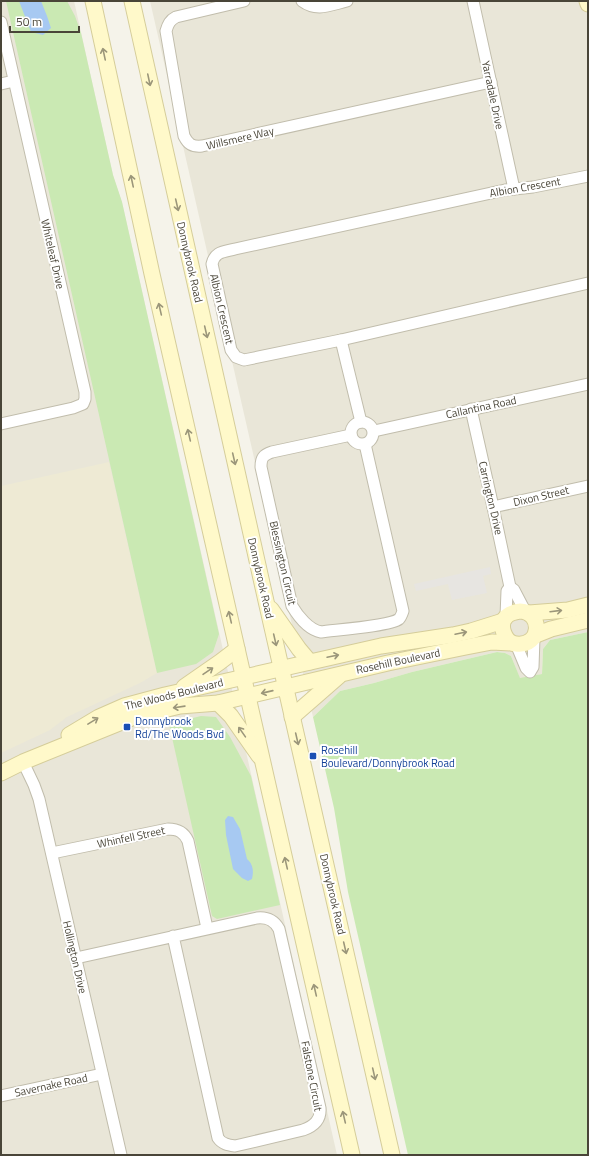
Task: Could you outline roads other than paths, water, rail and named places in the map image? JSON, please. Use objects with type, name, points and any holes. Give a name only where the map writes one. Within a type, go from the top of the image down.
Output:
[{"type":"main road","points":[[82,1],[99,28]]},
{"type":"main road","points":[[93,1],[156,289],[352,1155]]},
{"type":"main road","name":"Donnybrook Road","points":[[132,1],[292,717],[392,1155]]},
{"type":"main road","points":[[266,601],[299,649],[310,662]]},
{"type":"main road","points":[[588,605],[568,610],[527,612],[516,611],[505,618],[503,629],[504,634],[514,644],[526,642],[551,629],[588,620]]},
{"type":"main road","points":[[527,612],[532,616],[536,625],[535,636]]},
{"type":"main road","name":"Rosehill Boulevard","points":[[282,669],[381,646],[465,633],[488,626],[505,618]]},
{"type":"main road","name":"Rosehill Boulevard","points":[[248,696],[388,663],[492,642],[514,644]]},
{"type":"main road","points":[[177,692],[237,649]]},
{"type":"main road","name":"The Woods Boulevard","points":[[1,773],[23,762],[99,717],[124,706],[177,692],[282,669]]},
{"type":"main road","points":[[292,717],[342,674]]},
{"type":"main road","name":"The Woods Boulevard","points":[[23,762],[134,717],[180,706],[218,703],[248,696]]},
{"type":"main road","points":[[218,703],[231,716],[263,762]]},
{"type":"street","name":"Willsmere Way","points":[[244,1],[176,17],[168,24],[166,31],[184,136],[187,141],[194,146],[202,146],[491,82]]},
{"type":"street","points":[[302,1],[308,6],[317,8],[347,1]]},
{"type":"street","name":"Yarradale Drive","points":[[473,1],[514,189]]},
{"type":"street","name":"Whiteleaf Drive","points":[[1,22],[85,392],[83,404],[73,408],[1,424]]},
{"type":"street","points":[[1,84],[14,81]]},
{"type":"street","name":"Albion Crescent","points":[[588,176],[544,185],[514,189],[220,253],[214,259],[212,264],[231,350],[236,357],[244,360],[341,340],[588,283]]},
{"type":"street","points":[[341,340],[361,422]]},
{"type":"street","name":"Callantina Road","points":[[374,431],[588,384]]},
{"type":"street","name":"Carrington Drive","points":[[471,409],[510,587],[514,590],[527,612]]},
{"type":"street","points":[[361,422],[369,424],[374,431],[372,440],[365,444],[359,444],[351,435],[352,428],[361,422]]},
{"type":"street","name":"Blessington Circuit","points":[[351,435],[272,452],[262,457],[261,461],[261,467],[292,606],[312,629],[321,632],[386,624],[398,620],[403,611],[365,444]]},
{"type":"street","name":"Dixon Street","points":[[493,507],[588,486]]},
{"type":"street","name":"Carrington Drive","points":[[505,618],[507,591],[510,587]]},
{"type":"street","points":[[514,644],[526,668],[530,672],[533,667],[535,636]]},
{"type":"street","name":"Hollington Drive","points":[[23,762],[39,799],[121,1155]]},
{"type":"street","name":"Whinfell Street","points":[[52,853],[168,828],[180,831],[184,834],[188,841],[207,928]]},
{"type":"street","name":"Falstone Circuit","points":[[76,958],[207,928],[262,917],[272,920],[279,929],[320,1108],[320,1117],[317,1122],[309,1128],[236,1146],[220,1142],[173,936]]},
{"type":"street","name":"Savernake Road","points":[[1,1096],[102,1074]]},
{"type":"water","points":[[19,1],[41,1],[51,28],[43,35],[31,32]]},
{"type":"water","points":[[228,816],[233,817],[240,829],[247,859],[252,865],[252,879],[248,881],[242,878],[233,869],[226,835],[225,820]]},
{"type":"place","name":"Donnybrook Rd/The Woods Bvd","points":[[127,727]]},
{"type":"place","name":"Rosehill Boulevard/Donnybrook Road","points":[[313,756]]}]
